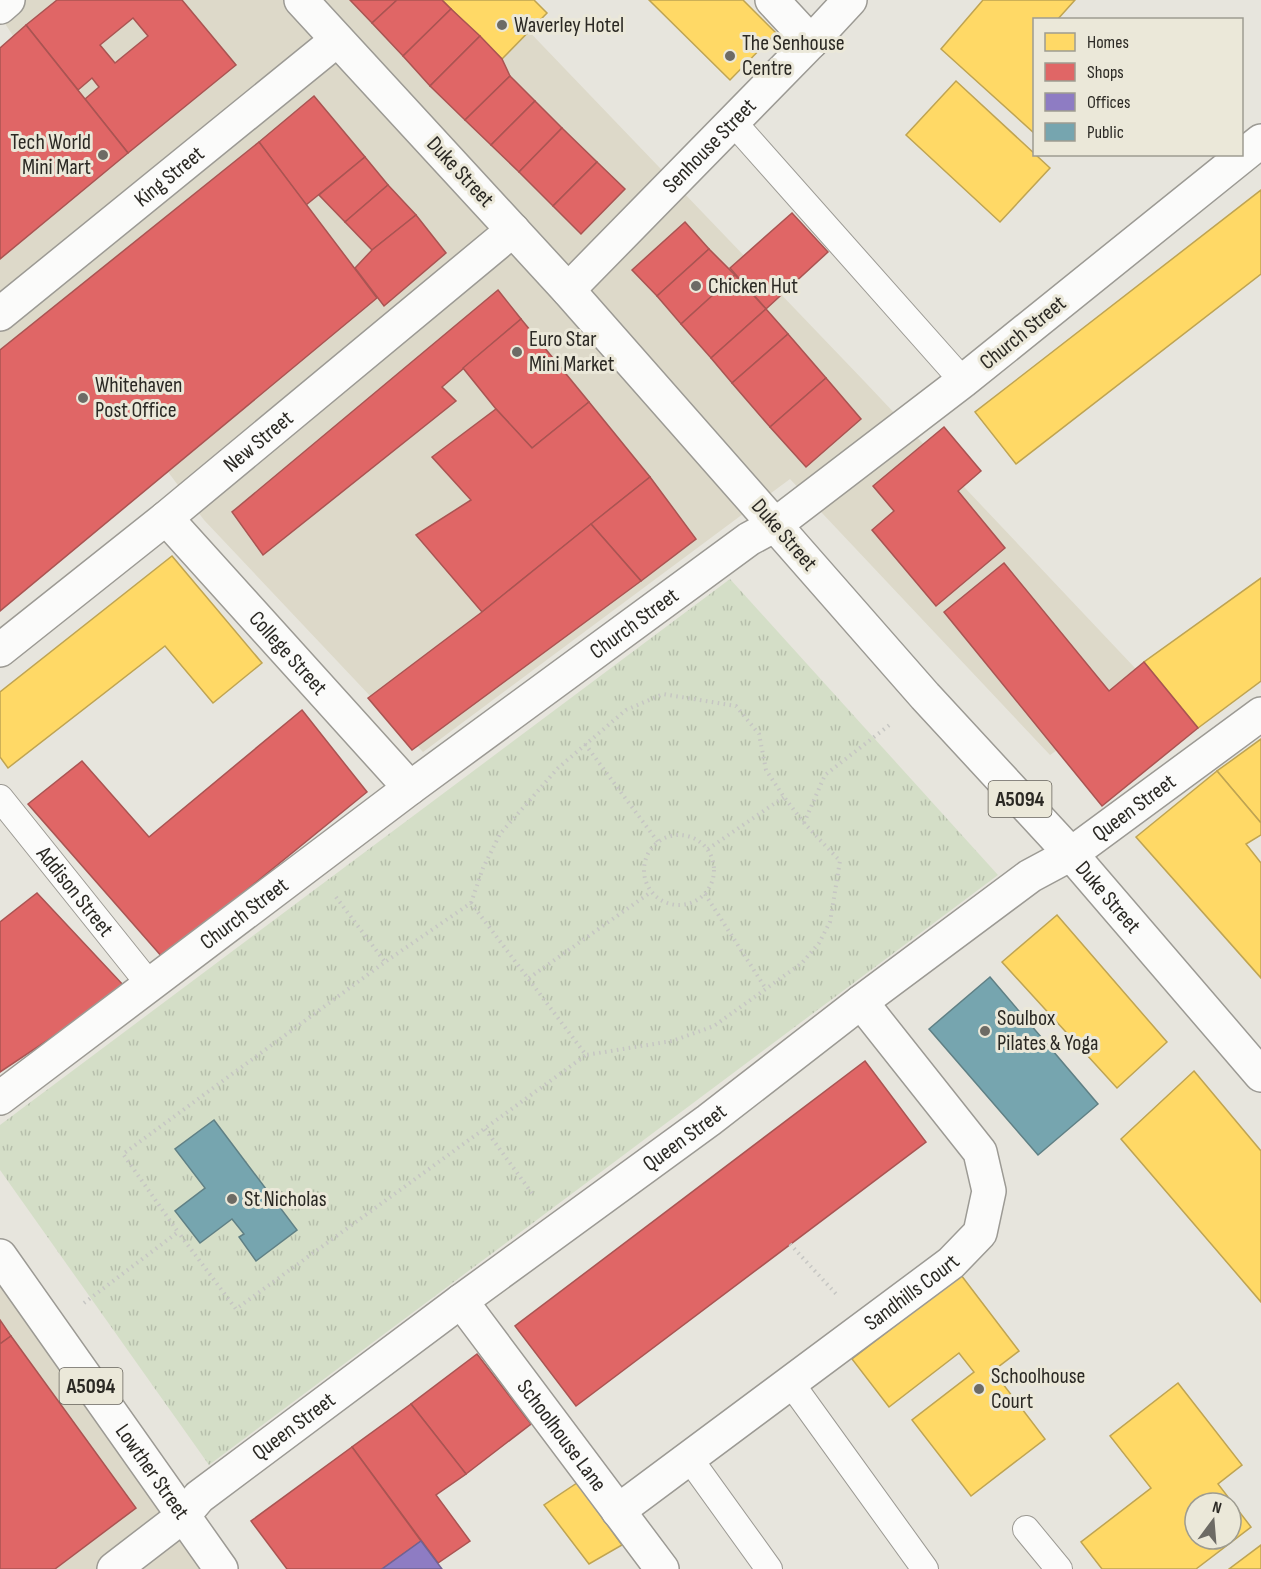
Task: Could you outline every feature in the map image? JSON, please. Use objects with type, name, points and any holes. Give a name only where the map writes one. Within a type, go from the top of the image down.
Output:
[{"type":"street","points":[[0,6],[8,0]]},
{"type":"street","name":"Duke Street","points":[[301,0],[568,290],[925,696],[1071,854],[1261,1075]]},
{"type":"street","points":[[772,0],[811,42]]},
{"type":"street","name":"Senhouse Street","points":[[568,290],[850,0]]},
{"type":"street","name":"King Street","points":[[0,314],[337,40]]},
{"type":"street","name":"Church Street","points":[[1243,155],[1261,141]]},
{"type":"street","name":"Church Street","points":[[0,1098],[410,788],[749,539],[776,525],[963,381],[1242,156]]},
{"type":"street","name":"New Street","points":[[0,650],[166,518],[513,231]]},
{"type":"street","name":"College Street","points":[[166,518],[410,788]]},
{"type":"street","name":"Queen Street","points":[[114,1569],[183,1516],[199,1497],[461,1301],[709,1120],[861,1002],[1030,876],[1071,854],[1261,714]]},
{"type":"street","name":"Sandhills Court","points":[[618,1511],[951,1263],[980,1233],[990,1191],[980,1152],[861,1002]]},
{"type":"street","name":"Lowther Street","points":[[0,1256],[221,1569]]},
{"type":"street","name":"Schoolhouse Lane","points":[[461,1301],[662,1569]]},
{"type":"lane","points":[[733,122],[963,381]]},
{"type":"lane","name":"Addison Street","points":[[0,798],[150,985]]},
{"type":"lane","points":[[790,1382],[925,1569]]},
{"type":"lane","points":[[689,1458],[769,1569]]},
{"type":"lane","points":[[1026,1528],[1059,1569]]},
{"type":"path","points":[[663,694],[736,706],[759,734],[766,770],[784,797],[804,823],[840,861],[830,922],[819,943],[802,963],[714,1026],[672,1041],[586,1055],[236,1309],[123,1154],[385,962],[471,903],[483,868],[500,834],[558,768],[626,710],[663,694]]},
{"type":"path","points":[[804,823],[825,775],[874,739],[925,696]]},
{"type":"path","points":[[585,744],[658,842]]},
{"type":"path","points":[[708,849],[784,797]]},
{"type":"path","points":[[678,835],[690,837],[708,849],[713,861],[714,873],[705,894],[695,902],[683,905],[671,904],[660,900],[651,892],[643,871],[650,849],[658,842],[678,835]]},
{"type":"path","points":[[310,864],[385,962]]},
{"type":"path","points":[[529,978],[651,892]]},
{"type":"path","points":[[705,894],[766,989]]},
{"type":"path","points":[[471,903],[586,1055]]},
{"type":"path","points":[[485,1129],[559,1231]]},
{"type":"path","points":[[50,1328],[178,1232]]},
{"type":"path","points":[[790,1244],[864,1326]]},
{"type":"shaded area","points":[[0,0],[499,0],[1152,686],[1050,755],[790,479],[423,752],[204,520],[127,417],[0,524],[0,161],[61,109],[0,16]]},
{"type":"shaded area","points":[[0,1254],[221,1569],[0,1569]]},
{"type":"green space","points":[[730,579],[998,875],[209,1465],[0,1170],[0,1125]]},
{"type":"building: Homes","name":"Waverley Hotel","points":[[442,0],[534,0],[547,13],[502,59]]},
{"type":"building: Homes","name":"The Senhouse Centre","points":[[649,0],[743,0],[776,33],[730,80]]},
{"type":"building: Homes","points":[[983,0],[1075,0],[1059,18],[1033,18],[1033,132],[941,49]]},
{"type":"building: Homes","points":[[956,81],[1033,152],[1033,156],[1037,156],[1050,168],[1000,222],[906,135]]},
{"type":"building: Homes","points":[[1261,190],[1261,274],[1016,464],[975,412]]},
{"type":"building: Homes","points":[[172,556],[262,663],[213,703],[165,646],[8,768],[0,757],[0,692]]},
{"type":"building: Homes","points":[[1261,578],[1261,681],[1198,728],[1144,662]]},
{"type":"building: Homes","points":[[1261,739],[1261,823],[1217,771]]},
{"type":"building: Homes","points":[[1217,771],[1261,823],[1261,835],[1246,844],[1261,863],[1261,978],[1136,837]]},
{"type":"building: Homes","points":[[1057,915],[1167,1042],[1117,1088],[1002,962]]},
{"type":"building: Homes","points":[[1194,1071],[1261,1151],[1261,1302],[1121,1139]]},
{"type":"building: Homes","name":"Schoolhouse Court","points":[[961,1275],[1019,1351],[993,1371],[1045,1439],[971,1496],[912,1420],[974,1372],[959,1353],[889,1407],[852,1359]]},
{"type":"building: Homes","points":[[1178,1383],[1242,1465],[1218,1484],[1223,1491],[1183,1491],[1183,1551],[1220,1551],[1196,1569],[1102,1569],[1081,1542],[1151,1488],[1110,1436]]},
{"type":"building: Homes","points":[[577,1483],[622,1545],[589,1564],[544,1505]]},
{"type":"building: Homes","points":[[1243,1517],[1251,1527],[1243,1533]]},
{"type":"building: Homes","points":[[1261,1545],[1261,1569],[1229,1569]]},
{"type":"building: Shops","points":[[57,0],[182,0],[236,65],[128,153],[85,99],[99,87],[92,78],[78,90],[26,25]],"holes":[[[133,18],[148,36],[115,63],[100,45]]]},
{"type":"building: Shops","points":[[350,0],[397,0],[372,23]]},
{"type":"building: Shops","points":[[397,0],[442,0],[451,9],[403,56],[372,23]]},
{"type":"building: Shops","points":[[451,9],[480,36],[430,86],[403,56]]},
{"type":"building: Shops","points":[[26,25],[128,153],[0,259],[0,48]]},
{"type":"building: Shops","points":[[480,36],[502,59],[510,76],[465,120],[430,86]]},
{"type":"building: Shops","points":[[510,76],[535,101],[491,145],[465,120]]},
{"type":"building: Shops","points":[[314,96],[365,157],[306,205],[259,142]]},
{"type":"building: Shops","points":[[535,101],[562,128],[519,172],[491,145]]},
{"type":"building: Shops","points":[[562,128],[597,162],[553,206],[519,172]]},
{"type":"building: Shops","points":[[259,142],[377,298],[0,611],[0,350]]},
{"type":"building: Shops","points":[[365,157],[388,185],[345,222],[319,195]]},
{"type":"building: Shops","points":[[597,162],[625,189],[581,234],[553,206]]},
{"type":"building: Shops","points":[[388,185],[416,215],[372,250],[345,222]]},
{"type":"building: Shops","points":[[792,213],[828,252],[766,309],[730,268]]},
{"type":"building: Shops","points":[[416,215],[446,253],[384,306],[355,268],[372,250]]},
{"type":"building: Shops","points":[[685,222],[709,249],[657,296],[632,270]]},
{"type":"building: Shops","name":"Chicken Hut","points":[[709,249],[735,275],[681,324],[657,296]]},
{"type":"building: Shops","points":[[735,275],[766,309],[711,358],[681,324]]},
{"type":"building: Shops","points":[[498,290],[521,319],[442,387],[456,401],[263,555],[232,512]]},
{"type":"building: Shops","points":[[766,309],[788,334],[732,383],[711,358]]},
{"type":"building: Shops","points":[[521,319],[589,402],[532,448],[463,368]]},
{"type":"building: Shops","points":[[788,334],[826,378],[770,427],[732,383]]},
{"type":"building: Shops","points":[[826,378],[861,419],[806,467],[770,427]]},
{"type":"building: Shops","points":[[589,402],[650,477],[482,612],[416,535],[471,500],[432,457],[496,409],[532,448]]},
{"type":"building: Shops","points":[[944,427],[981,471],[958,491],[1005,548],[936,606],[872,530],[894,511],[873,486]]},
{"type":"building: Shops","points":[[650,477],[696,539],[641,581],[591,524]]},
{"type":"building: Shops","points":[[591,524],[641,581],[412,750],[368,698],[482,612]]},
{"type":"building: Shops","points":[[1004,563],[1109,691],[1144,662],[1198,728],[1102,806],[944,612]]},
{"type":"building: Shops","points":[[302,710],[367,792],[163,958],[28,804],[82,761],[149,837]]},
{"type":"building: Shops","points":[[37,893],[126,988],[0,1072],[0,922]]},
{"type":"building: Shops","points":[[865,1061],[926,1142],[576,1406],[515,1326]]},
{"type":"building: Shops","points":[[0,1320],[11,1336],[0,1344]]},
{"type":"building: Shops","points":[[11,1336],[136,1508],[55,1569],[0,1569],[0,1344]]},
{"type":"building: Shops","points":[[477,1354],[531,1424],[466,1474],[411,1404]]},
{"type":"building: Shops","points":[[411,1404],[466,1474],[436,1495],[470,1541],[438,1563],[352,1447]]},
{"type":"building: Shops","points":[[352,1447],[421,1541],[382,1569],[287,1569],[251,1521]]},
{"type":"building: Offices","points":[[421,1541],[442,1569],[382,1569]]},
{"type":"building: Public","points":[[990,977],[1098,1104],[1038,1155],[929,1029]]},
{"type":"building: Public","name":"St Nicholas","points":[[214,1120],[297,1230],[256,1261],[239,1237],[244,1234],[232,1219],[200,1243],[175,1211],[205,1188],[175,1149]]},
{"type":"place","name":"Waverley Hotel","points":[[502,25]]},
{"type":"place","name":"The Senhouse Centre","points":[[730,56]]},
{"type":"place","name":"Tech World Mini Mart","points":[[103,155]]},
{"type":"place","name":"Chicken Hut","points":[[696,286]]},
{"type":"place","name":"Euro Star Mini Market","points":[[517,352]]},
{"type":"place","name":"Whitehaven Post Office","points":[[83,398]]},
{"type":"place","name":"Soulbox Pilates & Yoga","points":[[985,1031]]},
{"type":"place","name":"St Nicholas","points":[[232,1199]]},
{"type":"place","name":"Schoolhouse Court","points":[[979,1389]]}]
